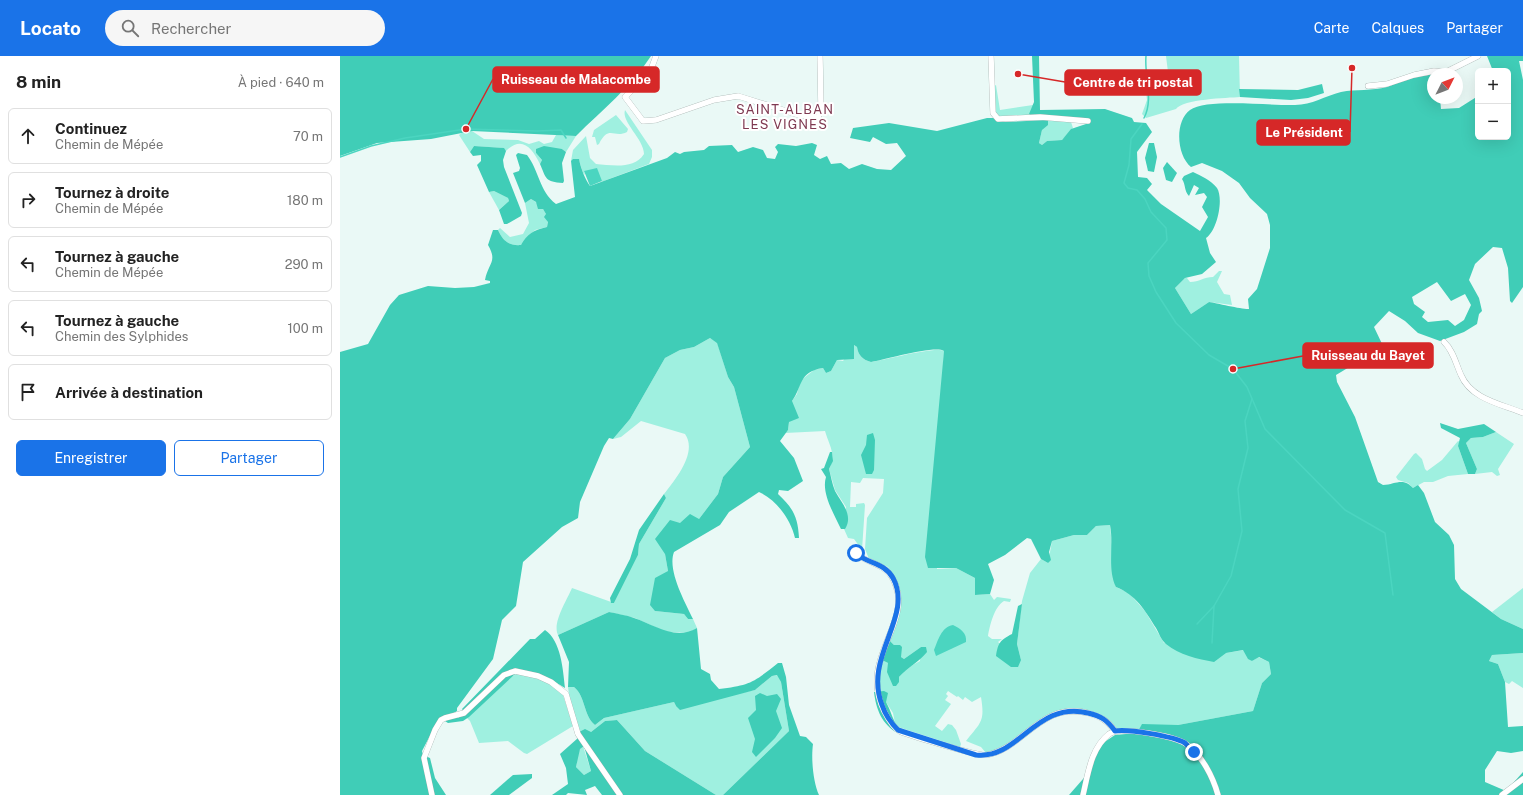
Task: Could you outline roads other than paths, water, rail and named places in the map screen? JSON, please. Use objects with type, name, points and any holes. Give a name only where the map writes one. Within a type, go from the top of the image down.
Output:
[{"type":"street","points":[[656,56],[650,72],[626,97],[640,118],[647,122],[714,100],[738,96],[799,115],[818,118],[821,109],[820,56]]},
{"type":"street","points":[[991,56],[994,117],[1002,120],[1040,117],[1088,121]]},
{"type":"street","points":[[1368,86],[1387,84],[1414,74],[1434,71],[1446,72],[1478,56]]},
{"type":"street","points":[[1444,342],[1450,348],[1467,387],[1479,395],[1523,413]]},
{"type":"street","points":[[853,551],[860,557],[883,567],[890,574],[896,586],[898,597],[897,611],[880,659],[876,683],[883,708],[891,722],[898,730],[981,755],[1004,750],[1033,726],[1051,717],[1066,712],[1080,712],[1100,717],[1108,722],[1115,731]]},
{"type":"street","points":[[432,795],[424,758],[438,723],[444,718],[464,713],[504,675],[515,672],[545,679],[564,691],[578,734],[620,795]]},
{"type":"street","points":[[1083,795],[1098,746],[1110,733],[1115,731],[1139,732],[1185,744],[1208,771],[1218,795]]},
{"type":"street","points":[[1502,795],[1523,778]]},
{"type":"waterway","points":[[1144,118],[1148,103],[1146,56]]},
{"type":"waterway","points":[[1142,124],[1131,139],[1129,165],[1124,183],[1128,188],[1137,190],[1145,199],[1151,212],[1166,228],[1167,240],[1148,263],[1149,276],[1156,292],[1176,323],[1209,355],[1233,369],[1247,387],[1265,429],[1345,510],[1385,533],[1393,595]]},
{"type":"waterway","points":[[340,157],[371,146],[405,138],[466,129],[537,131],[561,130],[566,138]]},
{"type":"waterway","points":[[1212,643],[1214,606],[1231,576],[1242,531],[1238,489],[1248,448],[1245,421],[1252,399]]},
{"type":"waterway","points":[[1197,624],[1214,606]]},
{"type":"place","name":"Le Président","points":[[1352,68]]},
{"type":"place","name":"Centre de tri postal","points":[[1018,74]]},
{"type":"place","name":"Ruisseau de Malacombe","points":[[466,129]]},
{"type":"place","name":"Ruisseau du Bayet","points":[[1233,369]]},
{"type":"district","name":"SAINT-ALBAN LES VIGNES","points":[[785,116]]}]
